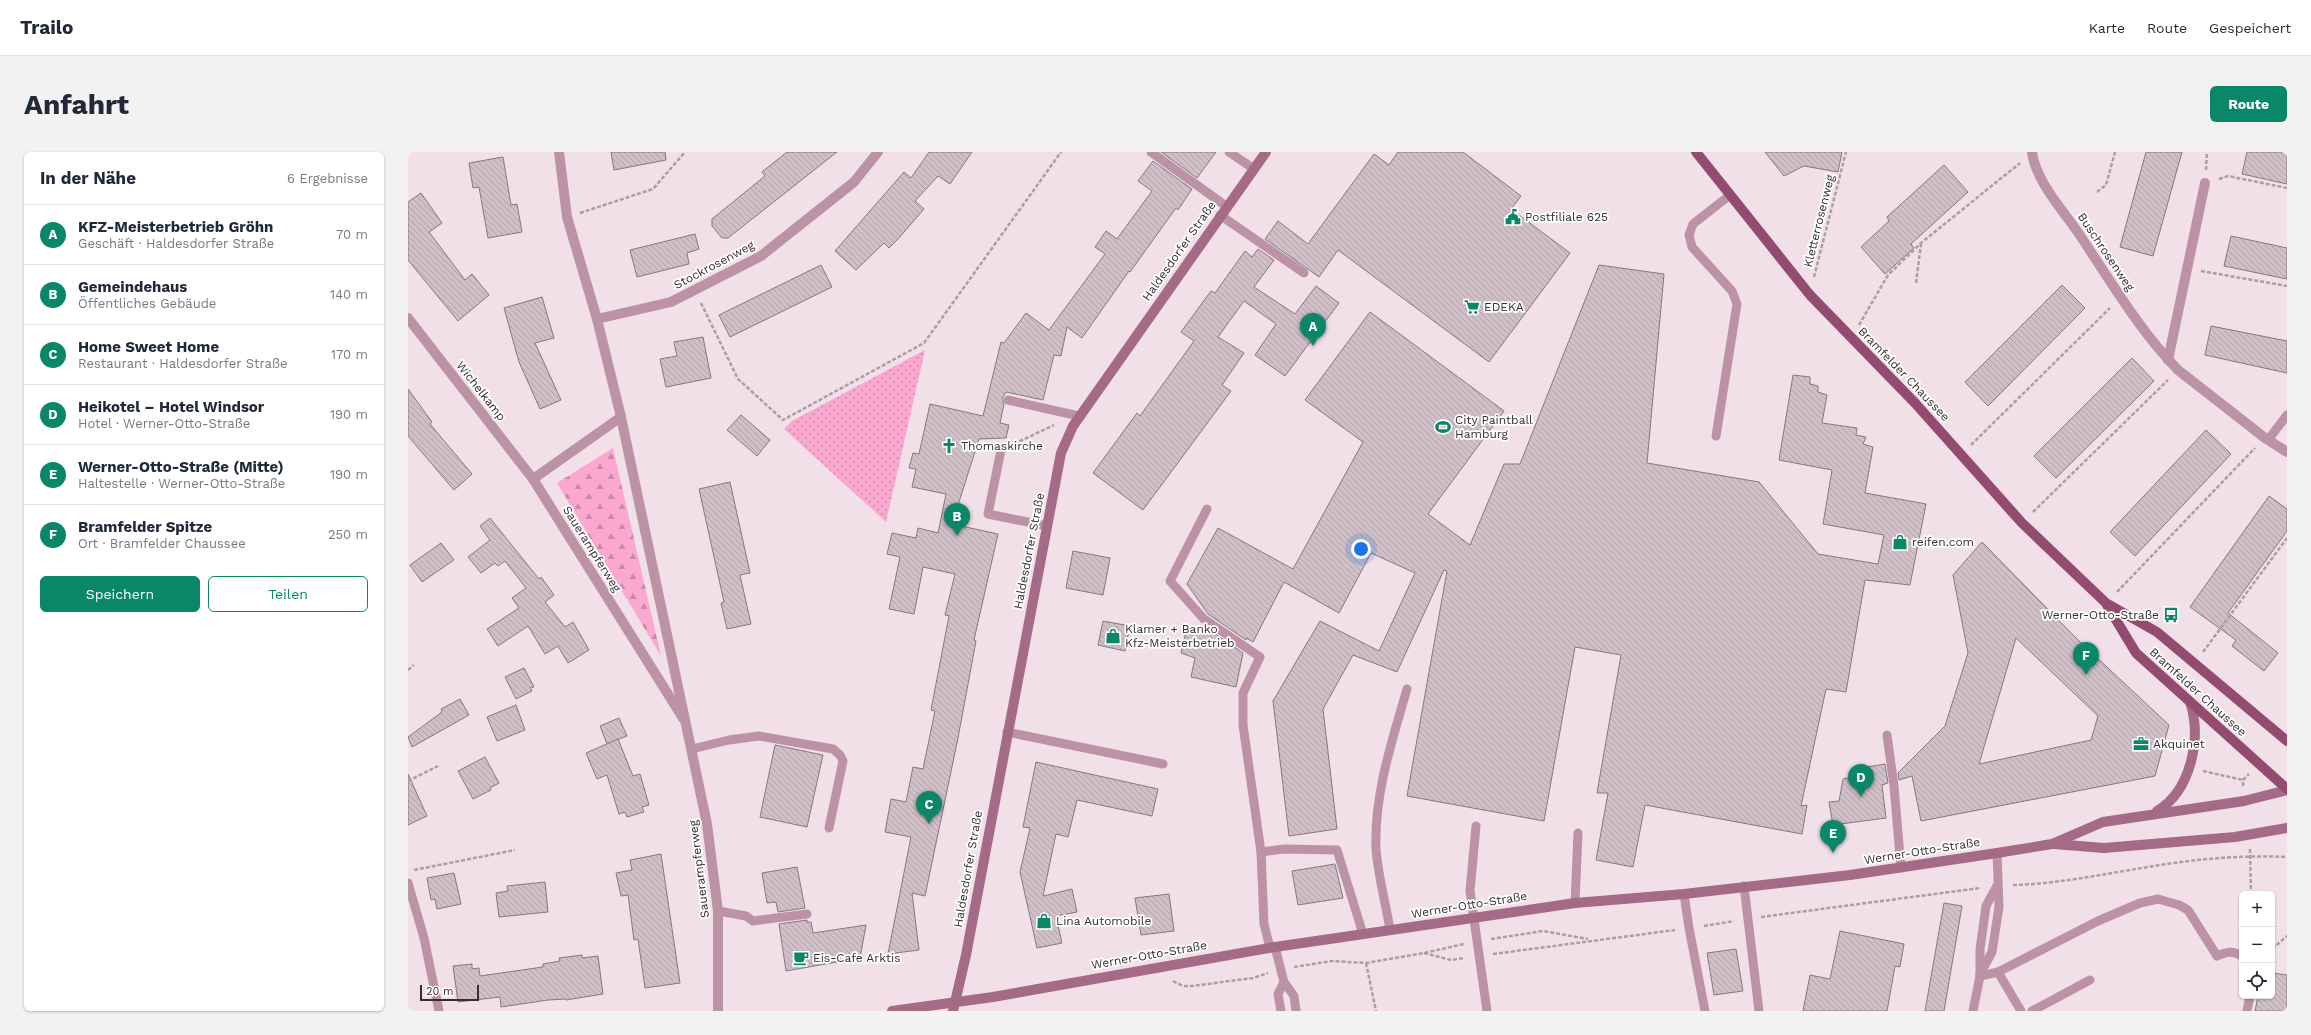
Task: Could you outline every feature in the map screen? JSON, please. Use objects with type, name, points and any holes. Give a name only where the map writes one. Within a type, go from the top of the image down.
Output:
[{"type":"main road","name":"Haldesdorfer Straße","points":[[954,1007],[1061,453],[1079,416],[1226,206],[1266,152]]},
{"type":"main road","name":"Bramfelder Chaussee","points":[[1696,152],[1810,295],[1916,403],[2022,523],[2106,603],[2157,632],[2287,740]]},
{"type":"main road","name":"Bramfelder Chaussee","points":[[2106,603],[2136,653],[2287,790]]},
{"type":"main road","points":[[2154,813],[2173,798],[2185,778],[2195,731],[2190,702]]},
{"type":"main road","name":"Werner-Otto-Straße","points":[[2052,844],[2103,822],[2154,813],[2244,801],[2287,790]]},
{"type":"main road","name":"Werner-Otto-Straße","points":[[892,1011],[954,1007],[1272,947],[1574,903],[1684,894],[1900,868],[2052,844],[2104,848],[2235,837],[2287,828]]},
{"type":"street","name":"Sauerampferweg","points":[[559,152],[567,217],[597,319],[622,417],[707,824],[718,911],[718,1011]]},
{"type":"street","name":"Stockrosenweg","points":[[597,319],[672,302],[761,256],[854,182],[878,152]]},
{"type":"street","name":"Buschrosenweg","points":[[2032,153],[2044,183],[2120,298],[2168,360],[2178,370],[2266,439],[2287,452]]},
{"type":"street","points":[[2168,360],[2188,268],[2204,183]]},
{"type":"street","name":"Wichelkamp","points":[[408,318],[533,480]]},
{"type":"street","points":[[533,480],[622,417]]},
{"type":"street","name":"Sauerampferweg","points":[[533,480],[687,725]]},
{"type":"lane","points":[[1151,152],[1226,206]]},
{"type":"lane","points":[[1229,152],[1254,169]]},
{"type":"lane","points":[[1716,436],[1737,304],[1732,291],[1692,247],[1689,235],[1693,224],[1730,195]]},
{"type":"lane","points":[[1220,215],[1304,273]]},
{"type":"lane","points":[[1008,400],[1079,416]]},
{"type":"lane","points":[[2266,439],[2287,415]]},
{"type":"lane","points":[[1001,450],[988,514],[1047,526]]},
{"type":"lane","points":[[1207,509],[1170,581],[1204,620],[1260,657],[1243,693],[1243,725],[1261,852],[1264,924],[1284,982],[1294,996],[1296,1011]]},
{"type":"lane","points":[[1390,930],[1376,850],[1378,809],[1385,764],[1407,689]]},
{"type":"lane","points":[[1007,732],[1163,764]]},
{"type":"lane","points":[[1888,735],[1894,786],[1900,868]]},
{"type":"lane","points":[[692,749],[729,740],[759,736],[833,749],[840,754],[843,761],[829,828]]},
{"type":"lane","points":[[1476,826],[1470,891],[1487,1011]]},
{"type":"lane","points":[[1574,903],[1578,833]]},
{"type":"lane","points":[[1261,852],[1284,849],[1337,850],[1363,934]]},
{"type":"lane","points":[[1980,976],[1992,952],[1999,907],[1997,886],[1997,853]]},
{"type":"lane","points":[[408,883],[424,938],[439,1011]]},
{"type":"lane","points":[[1744,886],[1759,1011]]},
{"type":"lane","points":[[1973,1011],[1980,976],[1980,949],[1986,906],[1997,886]]},
{"type":"lane","points":[[1684,894],[1705,1011]]},
{"type":"lane","points":[[1980,976],[1998,972],[2098,921],[2140,903],[2158,899],[2179,905],[2188,910],[2217,956],[2227,952],[2239,954]]},
{"type":"lane","points":[[718,911],[746,916],[753,921],[808,914]]},
{"type":"lane","points":[[1998,972],[2021,1011]]},
{"type":"lane","points":[[2032,1011],[2090,980]]},
{"type":"lane","points":[[1281,1011],[1278,994],[1284,982]]},
{"type":"lane","points":[[2247,1011],[2249,999]]},
{"type":"path","points":[[567,217],[653,189],[685,152]]},
{"type":"path","points":[[695,290],[738,380],[783,420],[924,343],[1061,152]]},
{"type":"path","name":"Kletterrosenweg","points":[[1810,295],[1846,152]]},
{"type":"path","points":[[2097,192],[2106,185],[2115,152]]},
{"type":"path","points":[[1852,338],[1888,275],[1921,244],[2032,153]]},
{"type":"path","points":[[2204,183],[2228,176],[2287,188]]},
{"type":"path","points":[[1916,284],[1921,244]]},
{"type":"path","points":[[2188,268],[2287,286]]},
{"type":"path","points":[[1961,454],[2120,298]]},
{"type":"path","points":[[2022,523],[2178,370]]},
{"type":"path","points":[[1001,450],[1056,424],[1073,426]]},
{"type":"path","points":[[2106,603],[2266,439]]},
{"type":"path","points":[[2194,663],[2287,538]]},
{"type":"path","points":[[408,670],[414,666]]},
{"type":"path","points":[[408,782],[438,766]]},
{"type":"path","points":[[2196,770],[2243,780]]},
{"type":"path","points":[[2243,780],[2252,771]]},
{"type":"path","points":[[2243,780],[2244,790]]},
{"type":"path","points":[[2250,846],[2251,891]]},
{"type":"path","points":[[408,871],[515,850]]},
{"type":"path","points":[[1424,953],[1451,960],[1997,886],[2092,877],[2148,866],[2250,857],[2287,857]]},
{"type":"path","points":[[1170,980],[1183,986],[1192,986],[1253,978],[1308,964],[1332,961],[1366,963],[1424,953],[1478,941],[1543,931],[1591,940]]},
{"type":"path","points":[[2275,947],[2287,936]]},
{"type":"path","points":[[1366,963],[1376,1011]]},
{"type":"green space","points":[[925,350],[886,522],[784,429],[792,421]]},
{"type":"green space","points":[[613,448],[661,656],[557,483]]},
{"type":"building","points":[[611,152],[665,152],[666,160],[614,170]]},
{"type":"building","points":[[787,152],[837,152],[728,238],[722,238],[712,226],[712,219],[765,176],[762,172]]},
{"type":"building","points":[[929,152],[972,152],[950,184],[938,176],[915,201],[924,209],[898,239],[889,248],[884,243],[856,270],[835,251],[904,172],[911,178]]},
{"type":"building","points":[[1161,152],[1216,152],[1197,178]]},
{"type":"building","name":"EDEKA","points":[[1398,152],[1463,152],[1521,196],[1511,209],[1570,253],[1489,362],[1338,250],[1319,277],[1265,239],[1278,221],[1308,244],[1374,154],[1389,165]]},
{"type":"building","points":[[1765,152],[1842,152],[1838,172],[1804,166],[1784,176]]},
{"type":"building","points":[[2146,152],[2182,152],[2153,256],[2120,247]]},
{"type":"building","points":[[2247,152],[2287,152],[2287,184],[2242,174]]},
{"type":"building","points":[[503,157],[511,205],[517,204],[522,232],[488,238],[479,187],[473,188],[469,163]]},
{"type":"building","points":[[1153,161],[1192,189],[1178,210],[1176,208],[1130,272],[1129,271],[1082,338],[1067,327],[1061,356],[1054,355],[1043,400],[1006,392],[1002,399],[1004,404],[1000,423],[1009,425],[1006,438],[979,439],[952,524],[998,534],[974,640],[976,641],[958,738],[925,896],[912,893],[919,950],[888,954],[911,837],[885,832],[891,799],[906,802],[913,767],[923,769],[935,711],[931,710],[949,616],[945,615],[955,574],[923,567],[914,614],[889,609],[900,557],[887,554],[892,533],[916,538],[918,528],[938,533],[946,494],[912,487],[916,469],[909,468],[913,453],[919,454],[930,404],[983,416],[1001,342],[1004,343],[1026,313],[1049,330],[1105,254],[1095,247],[1106,231],[1117,239],[1152,191],[1138,181]]},
{"type":"building","points":[[1944,165],[1968,192],[1911,244],[1914,248],[1885,274],[1861,247],[1889,221],[1887,217]]},
{"type":"building","points":[[421,193],[442,223],[429,232],[465,280],[472,274],[489,295],[458,321],[408,260],[408,202]]},
{"type":"building","points":[[695,234],[699,249],[687,253],[689,264],[637,277],[630,250]]},
{"type":"building","points":[[2231,236],[2287,248],[2287,279],[2224,266]]},
{"type":"building","points":[[1258,249],[1274,260],[1254,287],[1295,314],[1316,286],[1339,303],[1285,376],[1255,355],[1276,324],[1244,301],[1218,337],[1244,353],[1222,385],[1231,391],[1143,510],[1093,473],[1137,413],[1140,416],[1194,341],[1181,332],[1211,291],[1215,293],[1245,251],[1252,257]]},
{"type":"building","points":[[821,265],[832,287],[730,337],[719,315]]},
{"type":"building","points":[[1599,265],[1664,274],[1647,463],[1759,482],[1818,554],[1878,564],[1884,535],[1823,524],[1832,470],[1779,460],[1793,375],[1810,377],[1810,384],[1818,386],[1818,392],[1827,395],[1822,423],[1857,428],[1856,435],[1866,437],[1863,444],[1873,447],[1865,493],[1926,504],[1910,585],[1865,580],[1846,692],[1826,689],[1801,806],[1807,805],[1802,834],[1645,805],[1633,867],[1596,860],[1608,793],[1597,793],[1621,655],[1575,647],[1544,821],[1407,796],[1447,571],[1444,570],[1397,672],[1353,655],[1323,709],[1337,829],[1289,836],[1273,701],[1320,621],[1379,651],[1415,573],[1371,553],[1339,613],[1284,582],[1253,642],[1246,638],[1246,640],[1208,614],[1187,584],[1218,528],[1293,569],[1363,442],[1305,400],[1370,312],[1504,411],[1428,514],[1470,545],[1504,464],[1520,464]]},
{"type":"building","points":[[2062,285],[2085,308],[1988,406],[1965,382]]},
{"type":"building","points":[[542,297],[554,338],[535,343],[561,400],[540,409],[519,362],[504,308]]},
{"type":"building","points":[[2211,326],[2287,341],[2287,373],[2205,355]]},
{"type":"building","points":[[703,337],[711,378],[666,387],[660,359],[677,356],[674,342]]},
{"type":"building","points":[[2132,358],[2154,381],[2056,478],[2034,456]]},
{"type":"building","points":[[408,389],[432,422],[430,424],[472,474],[454,490],[408,436]]},
{"type":"building","points":[[741,415],[770,440],[757,456],[727,430]]},
{"type":"building","points":[[2206,430],[2231,454],[2135,556],[2110,532]]},
{"type":"building","points":[[730,482],[750,573],[740,575],[751,624],[727,629],[721,603],[724,602],[699,489]]},
{"type":"building","points":[[2269,496],[2287,509],[2287,531],[2228,613],[2278,653],[2264,671],[2232,646],[2236,640],[2190,607]]},
{"type":"building","points":[[490,518],[539,579],[541,577],[554,595],[545,602],[565,627],[573,622],[589,650],[568,663],[558,646],[545,654],[528,626],[498,646],[487,629],[519,608],[512,598],[526,588],[505,561],[498,566],[495,563],[481,573],[468,557],[490,540],[480,526]]},
{"type":"building","points":[[1982,542],[2078,640],[2169,725],[2155,776],[1921,821],[1912,776],[1899,780],[1898,773],[1945,726],[1968,653],[1953,575]],"holes":[[[2016,638],[2098,716],[2091,740],[1979,764]]]},
{"type":"building","points":[[441,543],[454,560],[422,582],[410,565]]},
{"type":"building","points":[[1073,551],[1110,558],[1103,595],[1066,588]]},
{"type":"building","points":[[1103,621],[1130,626],[1125,651],[1098,645]]},
{"type":"building","points":[[1187,627],[1210,630],[1243,653],[1236,687],[1191,677],[1195,658],[1181,653]]},
{"type":"building","points":[[524,668],[534,687],[530,688],[532,691],[516,699],[505,677]]},
{"type":"building","points":[[460,699],[469,715],[412,747],[408,737],[442,712],[441,709]]},
{"type":"building","points":[[516,705],[525,730],[497,741],[487,717]]},
{"type":"building","points":[[619,718],[627,736],[607,744],[600,726]]},
{"type":"building","points":[[618,739],[633,776],[640,774],[649,805],[642,807],[644,812],[627,817],[625,812],[619,814],[607,775],[597,779],[586,753]]},
{"type":"building","points":[[775,745],[823,755],[807,827],[760,817]]},
{"type":"building","points":[[485,757],[499,783],[490,788],[491,790],[473,799],[458,771]]},
{"type":"building","points":[[1036,762],[1158,789],[1152,816],[1077,800],[1068,837],[1056,834],[1043,896],[1072,889],[1077,912],[1056,916],[1062,943],[1037,948],[1020,872],[1030,828],[1023,827]]},
{"type":"building","points":[[1885,764],[1888,783],[1882,785],[1886,818],[1833,825],[1829,802],[1839,801],[1843,779],[1862,775],[1861,768]]},
{"type":"building","points":[[408,774],[427,816],[408,825]]},
{"type":"building","points":[[661,854],[680,983],[645,988],[638,939],[634,940],[628,895],[621,896],[616,873],[632,870],[630,860]]},
{"type":"building","points":[[1335,864],[1343,898],[1298,905],[1292,871]]},
{"type":"building","points":[[797,867],[805,908],[778,912],[776,902],[767,903],[762,873]]},
{"type":"building","points":[[454,873],[461,904],[437,909],[435,899],[431,900],[427,878]]},
{"type":"building","points":[[545,882],[548,912],[499,917],[496,893],[508,891],[507,886]]},
{"type":"building","points":[[1169,894],[1174,931],[1141,935],[1135,898]]},
{"type":"building","points":[[1944,903],[1962,906],[1944,1011],[1925,1011]]},
{"type":"building","points":[[807,920],[807,922],[811,922],[813,933],[866,925],[860,958],[786,971],[779,924]]},
{"type":"building","points":[[1840,931],[1904,944],[1900,967],[1895,966],[1887,1011],[1803,1011],[1810,975],[1830,979]]},
{"type":"building","points":[[1736,949],[1743,991],[1714,995],[1707,953]]},
{"type":"building","points":[[582,955],[582,958],[598,956],[603,994],[566,1000],[548,1000],[501,1007],[500,997],[458,1002],[453,966],[472,964],[472,969],[479,968],[480,976],[543,967],[543,964],[560,961],[559,958]]},
{"type":"building","points":[[2275,973],[2287,975],[2287,1011],[2255,1011],[2257,999],[2275,999]]},
{"type":"place","name":"Postfiliale 625","points":[[1513,217]]},
{"type":"place","name":"EDEKA","points":[[1472,307]]},
{"type":"place","name":"KFZ-Meisterbetrieb Gröhn","points":[[1313,346]]},
{"type":"place","name":"City Paintball Hamburg","points":[[1443,427]]},
{"type":"place","name":"Thomaskirche","points":[[949,446]]},
{"type":"place","name":"Gemeindehaus","points":[[957,536]]},
{"type":"place","name":"reifen.com","points":[[1900,542]]},
{"type":"place","name":"Werner-Otto-Straße","points":[[2171,615]]},
{"type":"place","name":"Klamer + Banko Kfz-Meisterbetrieb","points":[[1113,636]]},
{"type":"place","name":"Bramfelder Spitze","points":[[2086,675]]},
{"type":"place","name":"Akquinet","points":[[2141,744]]},
{"type":"place","name":"Heikotel – Hotel Windsor","points":[[1861,797]]},
{"type":"place","name":"Home Sweet Home","points":[[929,824]]},
{"type":"place","name":"Werner-Otto-Straße (Mitte)","points":[[1833,853]]},
{"type":"place","name":"Lina Automobile","points":[[1044,921]]},
{"type":"place","name":"Eis-Cafe Arktis","points":[[801,958]]}]
